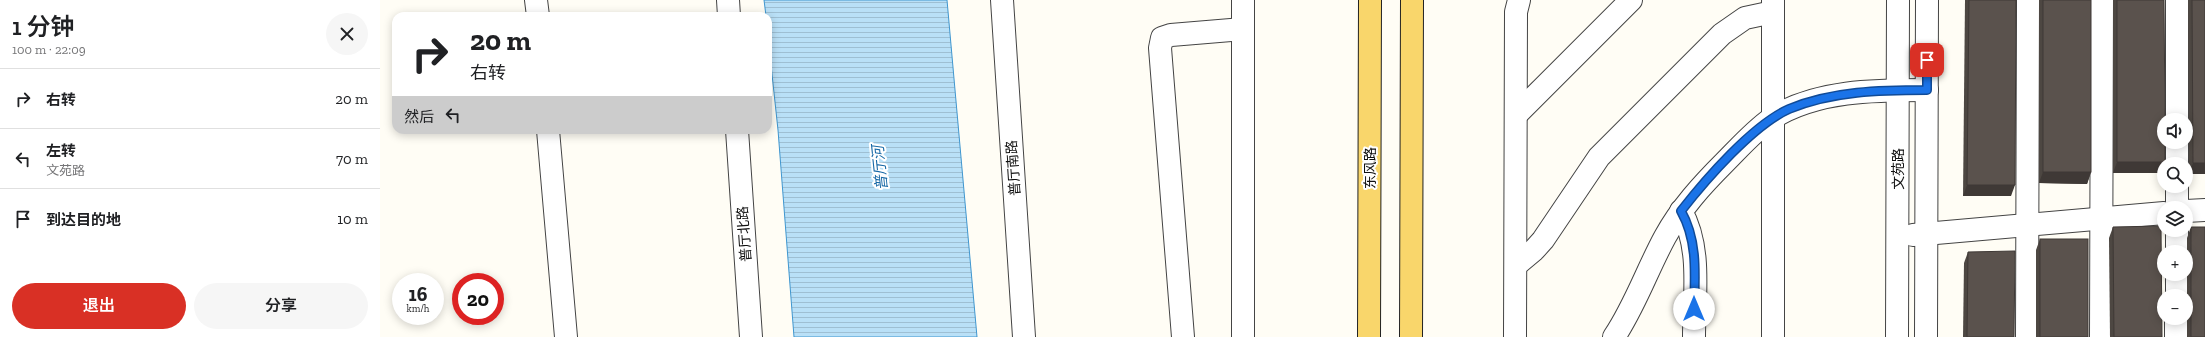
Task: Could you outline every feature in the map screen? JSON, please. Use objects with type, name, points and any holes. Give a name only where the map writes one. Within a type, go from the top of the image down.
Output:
[{"type":"main road","name":"东风路","points":[[1369,337],[1370,0]]},
{"type":"main road","points":[[1411,337],[1412,0]]},
{"type":"street","points":[[536,0],[538,12]]},
{"type":"street","points":[[728,0],[729,12]]},
{"type":"street","name":"普厅南路","points":[[1002,0],[1024,337]]},
{"type":"street","points":[[1242,337],[1243,0]]},
{"type":"street","points":[[1515,337],[1516,12],[1519,0]]},
{"type":"street","points":[[1516,115],[1632,0]]},
{"type":"street","name":"文苑路","points":[[1897,337],[1898,0]]},
{"type":"street","name":"文苑路","points":[[1926,337],[1927,0]]},
{"type":"street","points":[[2027,337],[2028,0]]},
{"type":"street","points":[[2101,337],[2102,0]]},
{"type":"street","points":[[2177,0],[2177,113]]},
{"type":"street","points":[[1516,265],[1544,240],[1599,157],[1722,34],[1745,18],[1773,6],[1772,337]]},
{"type":"street","points":[[1183,337],[1160,48],[1162,38],[1171,35],[1243,29]]},
{"type":"street","points":[[1614,337],[1634,303],[1665,238],[1681,211],[1701,186],[1753,133],[1773,118],[1803,104],[1866,92],[1927,90]]},
{"type":"street","points":[[548,134],[566,337]]},
{"type":"street","name":"普厅北路","points":[[737,134],[751,337]]},
{"type":"street","points":[[2193,211],[2205,210]]},
{"type":"street","points":[[1681,211],[1690,230],[1694,254],[1694,337]]},
{"type":"street","points":[[1897,236],[2157,214]]},
{"type":"street","points":[[2176,325],[2176,337]]},
{"type":"water","name":"普厅河","points":[[764,0],[947,0],[977,337],[794,337],[778,130],[772,74],[772,12],[766,12]]},
{"type":"building","points":[[1969,0],[2016,0],[2015,185],[1967,185]]},
{"type":"building","points":[[2043,0],[2091,0],[2091,172],[2043,172]]},
{"type":"building","points":[[2117,0],[2164,0],[2165,113],[2157,113],[2157,149],[2165,149],[2165,157],[2157,157],[2157,162],[2117,162]]},
{"type":"building","points":[[2192,0],[2205,0],[2205,163],[2193,163]]},
{"type":"building","points":[[2157,226],[2157,237],[2161,237],[2161,245],[2157,245],[2157,281],[2161,281],[2162,289],[2157,289],[2157,325],[2162,325],[2162,337],[2114,337],[2113,227]]},
{"type":"building","points":[[2193,227],[2205,227],[2205,337],[2191,337],[2191,325],[2193,325],[2193,289],[2191,289],[2191,281],[2193,281],[2193,245],[2191,245]]},
{"type":"building","points":[[2040,239],[2088,239],[2088,337],[2040,337]]},
{"type":"building","points":[[2015,251],[2014,337],[1967,337],[1968,252]]},
{"type":"route","points":[[1694,309],[1693,242],[1690,230],[1681,211],[1701,186],[1753,133],[1773,118],[1788,110],[1803,104],[1834,96],[1866,92],[1927,90],[1927,60]]}]
